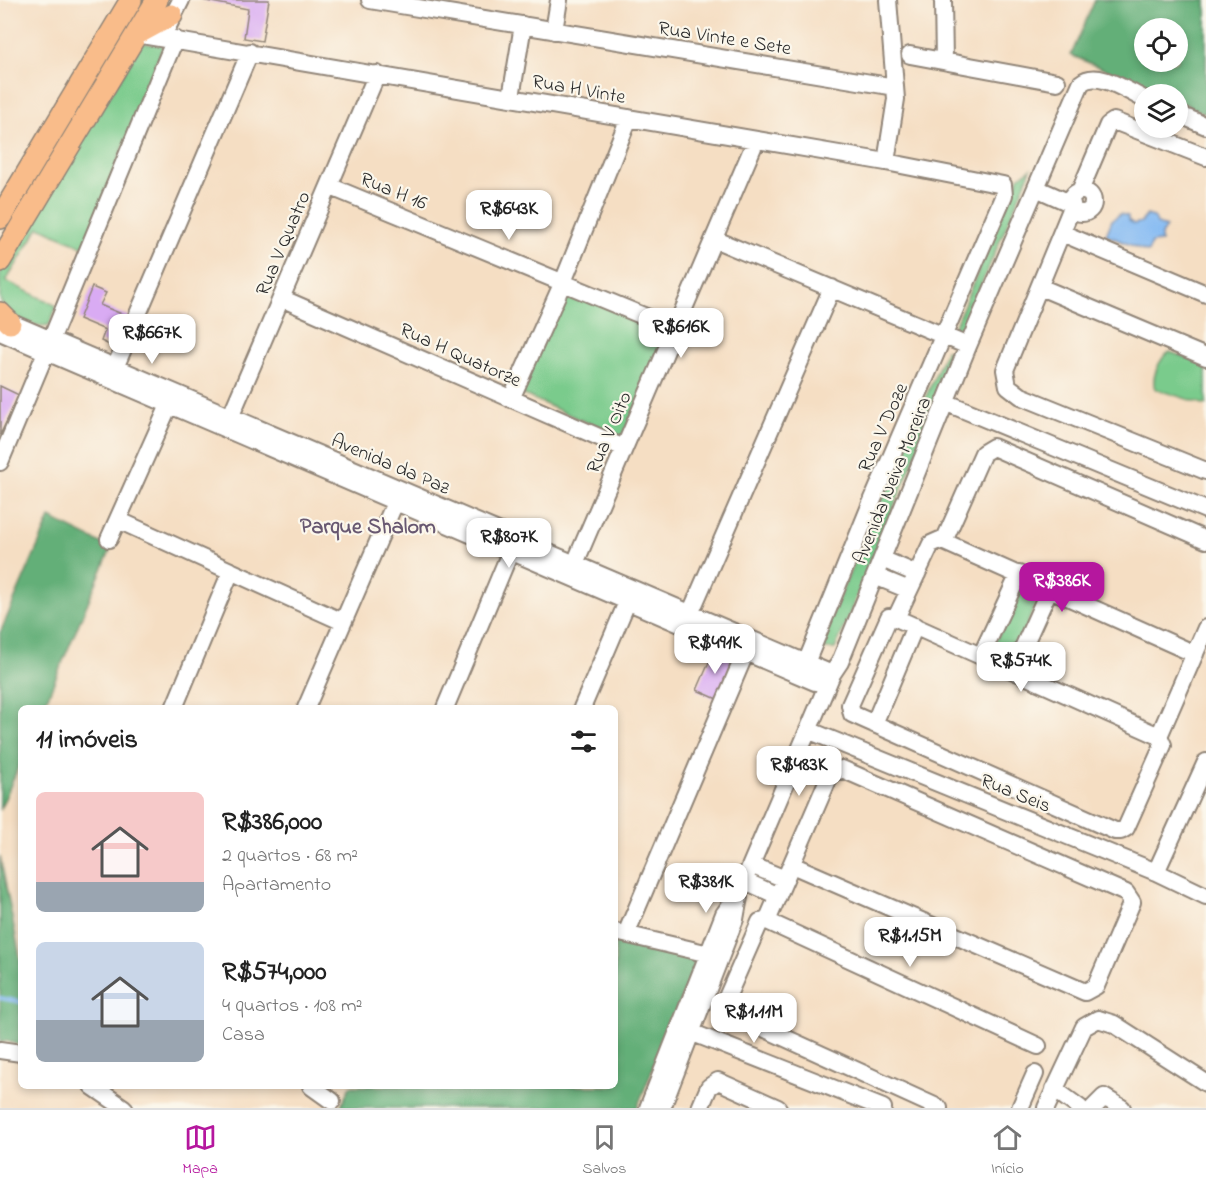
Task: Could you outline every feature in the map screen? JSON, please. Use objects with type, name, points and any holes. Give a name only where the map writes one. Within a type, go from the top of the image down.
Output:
[{"type":"main road","points":[[0,218],[131,0]]},
{"type":"main road","points":[[0,261],[157,0]]},
{"type":"main road","points":[[136,34],[177,7]]},
{"type":"street","name":"Rua Vinte e Sete","points":[[370,0],[896,87]]},
{"type":"street","points":[[554,31],[559,0]]},
{"type":"street","points":[[886,162],[896,87],[888,0]]},
{"type":"street","points":[[943,0],[944,61]]},
{"type":"street","points":[[0,462],[175,39],[168,27],[177,7]]},
{"type":"street","points":[[511,97],[523,26]]},
{"type":"street","name":"Rua H Vinte","points":[[136,34],[998,182],[1005,188],[1004,195]]},
{"type":"street","points":[[113,373],[250,52]]},
{"type":"street","points":[[910,55],[1057,82]]},
{"type":"street","name":"Rua V Quatro","points":[[228,423],[376,74]]},
{"type":"street","name":"Avenida Neiva Moreira","points":[[648,1108],[686,1030],[735,919],[745,880],[829,680],[840,662],[968,346],[1046,187],[1081,83],[1087,77],[1097,77],[1134,94]]},
{"type":"street","points":[[511,399],[563,282],[629,118]]},
{"type":"street","points":[[1188,118],[1206,126]]},
{"type":"street","points":[[1206,157],[1114,121],[1108,124],[1005,370],[1006,381],[1012,391],[1206,471]]},
{"type":"street","name":"Rua V Oito","points":[[572,570],[756,140]]},
{"type":"street","name":"Rua H 16","points":[[329,186],[675,329]]},
{"type":"street","points":[[1046,187],[1075,199]]},
{"type":"street","name":"Rua V Doze","points":[[806,671],[870,506],[1004,195]]},
{"type":"street","points":[[1062,233],[1206,294]]},
{"type":"street","points":[[714,239],[968,346]]},
{"type":"street","points":[[1040,287],[1206,357]]},
{"type":"street","points":[[687,620],[832,288]]},
{"type":"street","name":"Rua H Quatorze","points":[[281,298],[624,448]]},
{"type":"street","name":"Avenida da Paz","points":[[3,321],[49,346],[829,680]]},
{"type":"street","points":[[109,539],[172,399]]},
{"type":"street","points":[[945,402],[1206,510]]},
{"type":"street","points":[[944,541],[983,453],[993,447],[1206,540]]},
{"type":"street","points":[[307,705],[398,496]]},
{"type":"street","points":[[118,520],[342,622]]},
{"type":"street","points":[[896,618],[931,544],[936,540],[944,541],[1019,574],[1195,654]]},
{"type":"street","points":[[446,705],[513,545]]},
{"type":"street","points":[[882,559],[917,574]]},
{"type":"street","points":[[175,705],[231,571]]},
{"type":"street","points":[[981,656],[1019,574]]},
{"type":"street","points":[[875,576],[909,590]]},
{"type":"street","points":[[1013,670],[1050,588]]},
{"type":"street","points":[[583,705],[630,595]]},
{"type":"street","points":[[896,618],[915,626],[1159,736],[1163,745],[1126,828],[1119,832],[852,714],[849,708],[887,619],[896,618]]},
{"type":"street","points":[[874,724],[915,626]]},
{"type":"street","points":[[1159,736],[1206,628]]},
{"type":"street","points":[[709,954],[621,933],[748,646]]},
{"type":"street","name":"Rua Seis","points":[[808,730],[1156,872],[1206,896]]},
{"type":"street","points":[[1156,872],[1206,762]]},
{"type":"street","points":[[745,880],[782,872],[1082,992],[1090,991],[1096,986],[1132,902],[1126,893],[842,769],[831,776],[782,872],[771,892],[767,921]]},
{"type":"street","points":[[745,880],[771,892]]},
{"type":"street","name":"Avenida Neiva Moreira","points":[[662,1108],[709,954],[724,914],[745,880]]},
{"type":"street","points":[[939,1108],[726,1011],[724,1004],[758,924],[767,921],[1038,1046]]},
{"type":"street","points":[[1046,1108],[1083,1027],[1098,1019],[1113,1024],[1206,1083]]},
{"type":"street","points":[[686,1030],[883,1108]]},
{"type":"street","points":[[1020,1108],[1035,1074]]},
{"type":"street","points":[[700,1108],[709,1087],[718,1081],[778,1108]]},
{"type":"street","points":[[96,1089],[124,1108]]},
{"type":"street","points":[[314,1089],[331,1105],[339,1089]]},
{"type":"street","points":[[1054,1089],[1080,1108]]},
{"type":"street","points":[[1099,1102],[1122,1108]]},
{"type":"green space","points":[[1095,0],[1206,0],[1206,114],[1188,106],[1188,84],[1138,84],[1071,55]]},
{"type":"green space","points":[[142,43],[163,45],[84,247],[39,227],[6,281],[57,306],[49,325],[36,325],[20,319],[7,310],[0,299],[0,274]]},
{"type":"green space","points":[[1031,169],[959,336],[952,332],[1019,177]]},
{"type":"green space","points":[[565,289],[667,334],[622,438],[520,393]]},
{"type":"green space","points":[[946,350],[957,355],[835,649],[817,649]]},
{"type":"green space","points":[[1170,352],[1206,365],[1206,405],[1155,389],[1154,379],[1157,369],[1162,359]]},
{"type":"green space","points":[[50,518],[111,548],[44,705],[18,705],[18,768],[0,810],[0,633]]},
{"type":"green space","points":[[1022,584],[1041,588],[1013,663],[990,654]]},
{"type":"green space","points":[[0,856],[18,947],[18,1045],[7,1041],[0,1043]]},
{"type":"green space","points":[[618,942],[697,958],[637,1108],[340,1108],[349,1089],[618,1089]]},
{"type":"water","points":[[1120,214],[1128,216],[1128,220],[1134,224],[1141,222],[1147,215],[1155,218],[1157,224],[1166,227],[1161,235],[1161,242],[1152,243],[1148,252],[1106,235],[1112,220]]},
{"type":"building","points":[[201,0],[269,0],[262,41],[244,38],[248,9]]},
{"type":"building","points":[[92,287],[106,293],[100,305],[129,317],[116,348],[101,341],[105,330],[79,319]]},
{"type":"building","points":[[0,386],[19,395],[0,435]]},
{"type":"building","points":[[714,651],[733,660],[717,699],[697,690]]},
{"type":"waterway","points":[[0,998],[18,1001]]},
{"type":"district","name":"Parque Shalom","points":[[368,525]]}]
